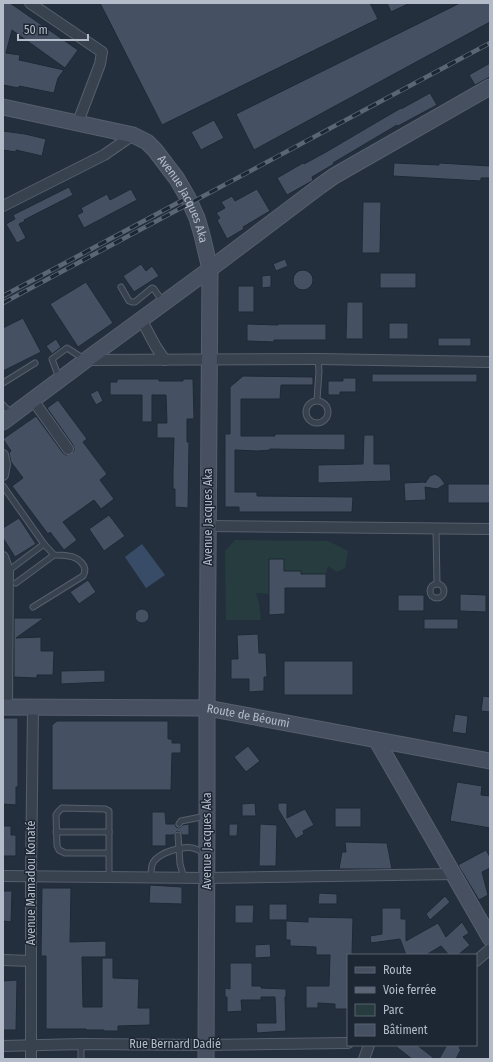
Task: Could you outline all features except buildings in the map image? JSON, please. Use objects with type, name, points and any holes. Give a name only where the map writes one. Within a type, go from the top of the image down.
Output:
[{"type":"street","points":[[30,3],[102,52],[100,64],[78,122]]},
{"type":"street","points":[[6,414],[33,400],[334,176],[490,87]]},
{"type":"street","name":"Avenue Jacques Aka","points":[[3,107],[133,135],[147,142],[177,179],[188,198],[202,235],[210,269],[206,1052]]},
{"type":"street","points":[[3,206],[104,155],[133,135]]},
{"type":"street","points":[[141,319],[165,360]]},
{"type":"street","points":[[86,360],[318,359],[490,362]]},
{"type":"street","points":[[33,400],[68,449]]},
{"type":"street","points":[[3,455],[5,464],[3,475]]},
{"type":"street","points":[[208,526],[490,530]]},
{"type":"street","points":[[3,557],[8,571],[5,707]]},
{"type":"street","name":"Route de Béoumi","points":[[5,707],[207,708],[490,761]]},
{"type":"street","name":"Avenue Mamadou Konaté","points":[[31,1059],[33,707]]},
{"type":"street","points":[[377,741],[490,938]]},
{"type":"street","points":[[3,876],[207,878],[454,874]]},
{"type":"street","points":[[477,960],[490,949]]},
{"type":"street","points":[[3,960],[31,961]]},
{"type":"street","name":"Rue Bernard Dadié","points":[[3,1046],[81,1044],[206,1052],[347,1043]]},
{"type":"street","points":[[364,1059],[369,1046]]},
{"type":"lane","points":[[121,287],[132,302],[135,302],[153,288],[163,303]]},
{"type":"lane","points":[[60,379],[52,359],[67,348],[86,360]]},
{"type":"lane","points":[[317,400],[319,371],[318,359]]},
{"type":"lane","points":[[3,383],[35,363]]},
{"type":"lane","points":[[317,400],[322,401],[325,404],[329,412],[325,420],[317,423],[312,422],[306,416],[306,407],[313,401],[317,400]]},
{"type":"lane","points":[[3,486],[44,544],[54,555]]},
{"type":"lane","points":[[436,529],[437,584]]},
{"type":"lane","points":[[8,571],[44,544]]},
{"type":"lane","points":[[16,583],[54,555],[75,558],[82,563],[85,568],[85,573],[83,576],[33,607]]},
{"type":"lane","points":[[109,853],[65,853],[59,850],[57,846],[56,832],[56,816],[58,812],[62,808],[105,809],[109,811],[109,832],[109,853],[109,878]]},
{"type":"lane","points":[[179,824],[182,821],[207,816]]},
{"type":"lane","points":[[56,832],[109,832]]},
{"type":"lane","points":[[178,835],[180,864],[184,878]]},
{"type":"lane","points":[[151,878],[152,865],[162,854],[178,848],[196,848],[206,855]]},
{"type":"lane","points":[[80,1059],[81,1044]]},
{"type":"green space","points":[[235,540],[328,541],[348,551],[345,568],[337,572],[328,566],[326,574],[301,574],[284,571],[284,559],[269,559],[269,594],[256,593],[261,620],[226,620],[225,551]]},
{"type":"water","points":[[142,544],[165,575],[146,588],[125,557]]},
{"type":"railway","points":[[3,303],[490,43]]},
{"type":"railway","points":[[3,296],[183,200]]}]
